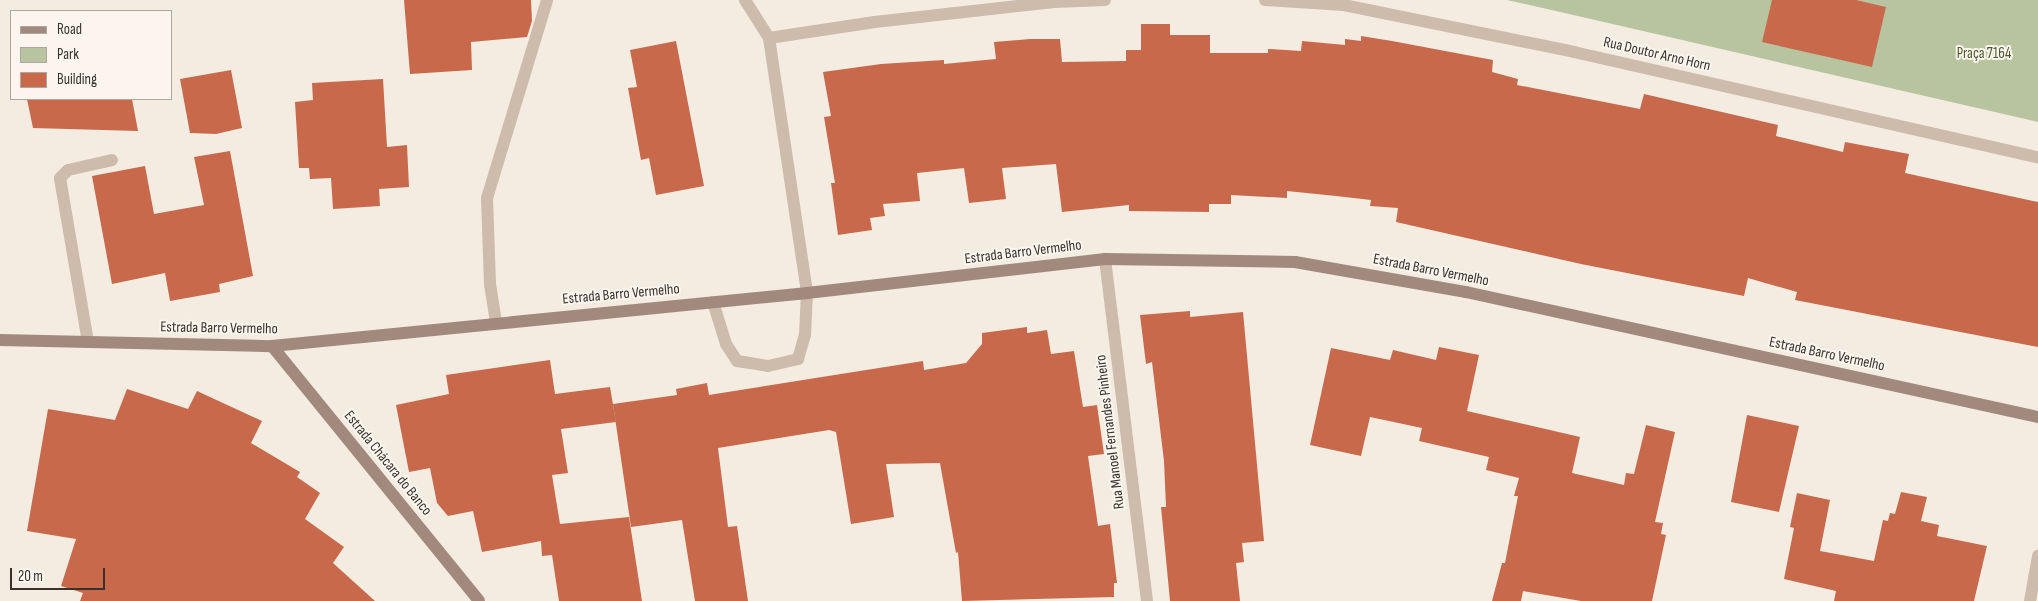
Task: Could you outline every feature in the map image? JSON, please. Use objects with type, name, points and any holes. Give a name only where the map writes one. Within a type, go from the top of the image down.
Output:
[{"type":"street","points":[[496,322],[490,284],[487,198],[547,0]]},
{"type":"street","points":[[713,302],[726,344],[736,361],[768,366],[798,359],[805,335],[807,293],[769,38],[745,0]]},
{"type":"street","points":[[769,38],[875,22],[1054,1],[1105,0]]},
{"type":"street","name":"Rua Doutor Arno Horn","points":[[1266,0],[1344,5],[1574,52],[2038,158]]},
{"type":"street","points":[[88,342],[60,178],[68,170],[112,160]]},
{"type":"street","name":"Estrada Barro Vermelho","points":[[0,340],[272,346],[496,322],[807,293],[1105,259],[1296,262],[1466,292],[2038,417]]},
{"type":"street","name":"Rua Manoel Fernandes Pinheiro","points":[[1105,259],[1146,601]]},
{"type":"street","name":"Estrada Chácara do Banco","points":[[272,346],[479,601]]},
{"type":"street","points":[[2030,601],[2038,556]]},
{"type":"green space","name":"Praça 7164","points":[[1507,0],[2038,0],[2038,122],[1569,14]]},
{"type":"building","points":[[404,0],[531,0],[532,21],[527,37],[471,42],[472,70],[410,74]]},
{"type":"building","points":[[1772,0],[1856,0],[1886,7],[1872,67],[1762,42]]},
{"type":"building","points":[[1141,24],[1170,24],[1170,35],[1210,35],[1210,53],[1268,53],[1268,49],[1301,51],[1302,41],[1345,45],[1345,39],[1361,41],[1361,36],[1392,41],[1493,60],[1492,72],[1518,79],[1517,85],[1640,109],[1644,94],[1778,125],[1776,136],[1843,152],[1845,142],[1909,154],[1905,173],[2038,202],[2038,347],[1795,300],[1797,292],[1748,278],[1744,296],[1581,264],[1396,222],[1398,208],[1370,206],[1371,200],[1287,191],[1287,198],[1231,195],[1231,204],[1209,204],[1209,212],[1129,211],[1129,205],[1062,212],[1056,164],[1002,168],[1006,199],[969,203],[964,168],[917,173],[920,201],[883,204],[885,216],[870,218],[872,230],[838,235],[831,183],[835,183],[824,117],[831,116],[823,72],[881,64],[944,60],[944,64],[996,59],[994,42],[1030,39],[1060,39],[1062,62],[1126,61],[1126,50],[1141,50]]},
{"type":"building","points":[[676,41],[704,186],[656,195],[649,158],[641,160],[628,88],[637,87],[630,50]]},
{"type":"building","points":[[231,70],[242,128],[216,134],[190,133],[180,79]]},
{"type":"building","points":[[383,79],[387,147],[407,145],[409,187],[379,189],[380,206],[333,209],[331,178],[310,179],[309,168],[299,168],[295,102],[313,100],[312,83]]},
{"type":"building","points":[[27,100],[132,100],[138,131],[33,128]]},
{"type":"building","points":[[230,151],[253,276],[219,284],[220,292],[170,301],[165,273],[112,284],[92,176],[145,166],[154,214],[204,205],[194,157]]},
{"type":"building","points":[[1190,311],[1190,317],[1243,312],[1264,541],[1242,543],[1244,562],[1236,563],[1240,601],[1170,601],[1161,507],[1166,507],[1164,461],[1152,362],[1146,364],[1140,315]]},
{"type":"building","points":[[1027,327],[1027,333],[1047,330],[1051,354],[1074,351],[1083,407],[1097,405],[1104,454],[1088,456],[1098,526],[1110,524],[1117,583],[1114,583],[1114,597],[962,601],[958,552],[956,553],[940,463],[886,464],[894,517],[851,524],[836,432],[829,430],[718,448],[728,527],[737,526],[748,601],[695,601],[682,520],[631,527],[613,404],[677,395],[676,389],[707,383],[709,395],[923,361],[924,370],[966,363],[982,344],[982,333]]},
{"type":"building","points":[[1439,347],[1479,355],[1467,411],[1580,437],[1572,473],[1624,485],[1626,473],[1634,474],[1646,425],[1675,432],[1655,522],[1663,523],[1661,534],[1666,535],[1652,601],[1581,601],[1523,591],[1521,601],[1492,601],[1502,563],[1505,563],[1518,496],[1514,496],[1519,478],[1486,470],[1489,457],[1419,441],[1422,428],[1370,417],[1361,456],[1310,445],[1331,348],[1390,360],[1393,350],[1436,360]]},
{"type":"building","points":[[550,360],[555,394],[610,387],[616,422],[561,429],[568,473],[552,475],[560,524],[629,517],[642,601],[559,601],[552,555],[542,556],[541,541],[482,552],[473,511],[448,516],[437,503],[430,468],[409,472],[396,405],[449,394],[446,375]]},
{"type":"building","points":[[127,389],[188,409],[197,391],[262,421],[251,443],[300,472],[297,477],[320,493],[305,519],[344,547],[333,563],[375,601],[80,601],[83,593],[61,586],[76,539],[27,531],[48,409],[115,420]]},
{"type":"building","points":[[1747,415],[1799,426],[1779,512],[1731,502]]},
{"type":"building","points":[[1901,492],[1927,497],[1921,521],[1939,525],[1937,536],[1987,546],[1974,601],[1834,601],[1836,591],[1784,579],[1794,528],[1790,527],[1797,493],[1830,500],[1820,551],[1874,561],[1883,520],[1888,521],[1890,513],[1895,514]]}]
